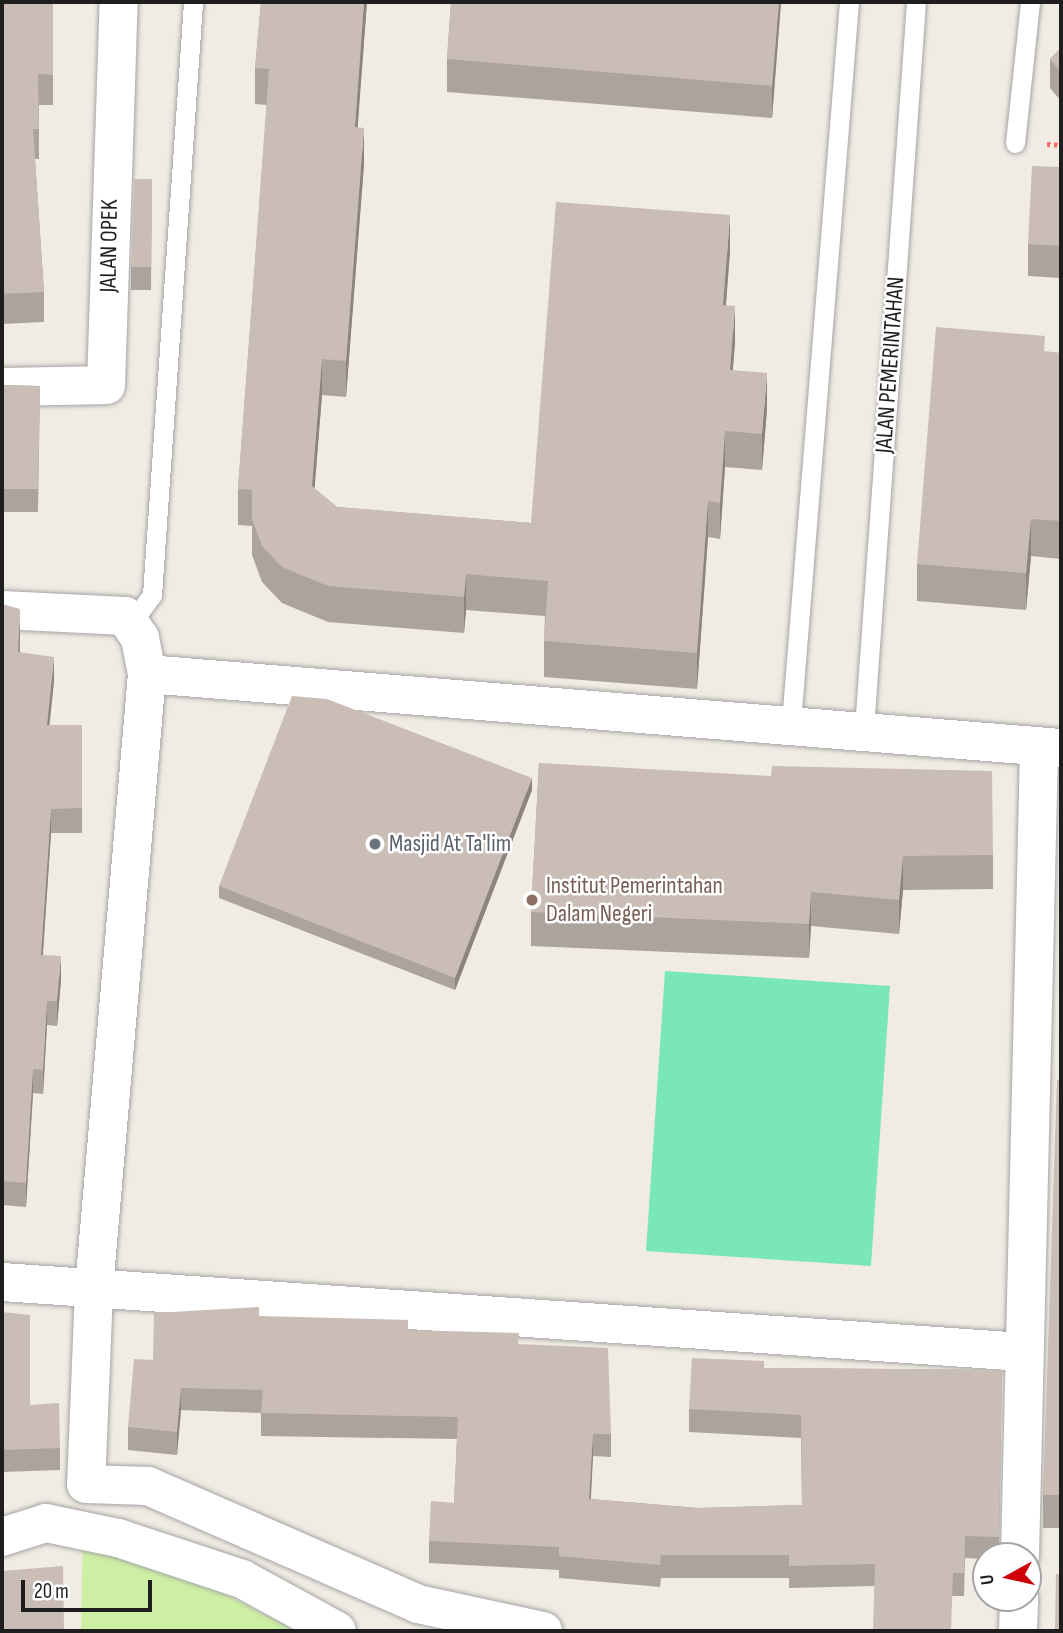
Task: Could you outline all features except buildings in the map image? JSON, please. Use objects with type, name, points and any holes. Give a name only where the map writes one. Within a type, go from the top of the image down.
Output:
[{"type":"street","name":"JALAN OPEK","points":[[2,387],[106,385],[119,2]]},
{"type":"street","points":[[2,610],[118,614],[133,621],[148,674],[94,1289],[86,1484],[156,1488],[418,1604],[543,1631]]},
{"type":"street","points":[[148,674],[791,723],[1050,747],[1023,1352],[1020,1542]]},
{"type":"street","points":[[2,1282],[1023,1352]]},
{"type":"street","points":[[2,1537],[46,1523],[118,1538],[242,1578],[337,1631]]},
{"type":"street","points":[[1018,1631],[1019,1612]]},
{"type":"lane","points":[[133,621],[152,595],[193,2]]},
{"type":"lane","points":[[791,723],[849,2]]},
{"type":"lane","name":"JALAN PEMERINTAHAN","points":[[864,729],[916,2]]},
{"type":"lane","points":[[1015,143],[1030,2]]},
{"type":"green space","points":[[665,971],[890,986],[871,1266],[646,1251]]},
{"type":"green space","points":[[83,1523],[297,1631],[81,1631]]},
{"type":"place","name":"Masjid At Ta'lim","points":[[375,844]]},
{"type":"place","name":"Institut Pemerintahan Dalam Negeri","points":[[532,900]]}]
